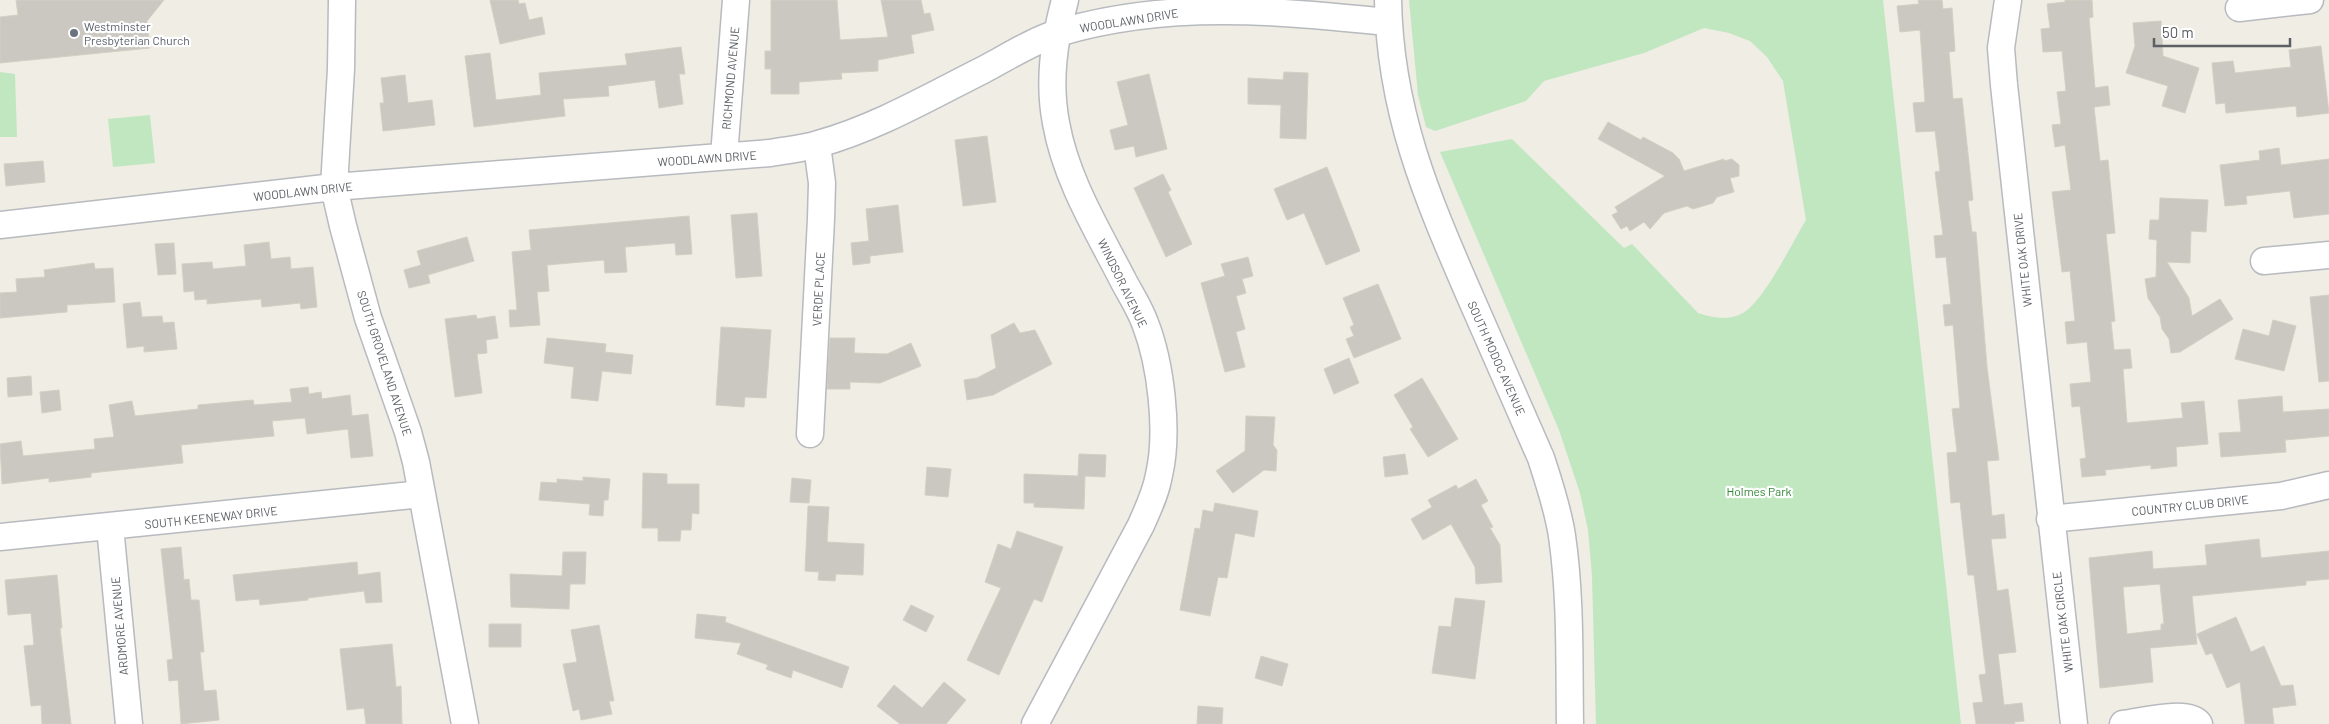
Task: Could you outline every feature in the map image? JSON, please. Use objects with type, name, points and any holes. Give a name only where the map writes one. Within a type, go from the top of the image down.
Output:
[{"type":"street","name":"SOUTH GROVELAND AVENUE","points":[[342,0],[341,68],[334,187],[342,226],[368,318],[408,432],[422,494],[440,602],[465,724]]},
{"type":"street","name":"RICHMOND AVENUE","points":[[724,156],[736,0]]},
{"type":"street","name":"WINDSOR AVENUE","points":[[1035,724],[1141,525],[1153,498],[1162,452],[1161,387],[1145,322],[1083,203],[1061,146],[1052,96],[1056,33],[1065,0]]},
{"type":"street","name":"WHITE OAK DRIVE","points":[[2008,0],[2001,48],[2050,520]]},
{"type":"street","points":[[2239,8],[2310,0]]},
{"type":"street","name":"WOODLAWN DRIVE","points":[[0,225],[334,187],[770,153],[817,145],[891,117],[1056,33],[1111,20],[1188,11],[1388,11]]},
{"type":"street","name":"SOUTH MODOC AVENUE","points":[[1388,11],[1399,100],[1411,149],[1430,203],[1541,458],[1554,499],[1562,534],[1567,581],[1570,724]]},
{"type":"street","name":"VERDE PLACE","points":[[810,434],[822,182],[817,145]]},
{"type":"street","points":[[2264,261],[2329,255]]},
{"type":"street","name":"COUNTRY CLUB DRIVE","points":[[2050,520],[2281,496],[2323,487]]},
{"type":"street","name":"SOUTH KEENEWAY DRIVE","points":[[0,537],[422,494]]},
{"type":"street","name":"WHITE OAK CIRCLE","points":[[2050,520],[2074,724]]},
{"type":"street","name":"ARDMORE AVENUE","points":[[110,527],[129,724]]},
{"type":"street","points":[[2123,724],[2179,716],[2196,719],[2199,724]]},
{"type":"green space","name":"Holmes Park","points":[[1409,0],[1883,0],[1961,724],[1596,724],[1592,576],[1588,530],[1580,493],[1559,430],[1440,152],[1512,139],[1624,248],[1632,244],[1698,313],[1727,318],[1738,316],[1751,307],[1760,297],[1806,220],[1783,81],[1767,57],[1750,41],[1729,33],[1704,28],[1644,53],[1544,81],[1526,101],[1435,131],[1426,127],[1418,95]]},
{"type":"green space","points":[[0,72],[15,74],[17,137],[0,137]]},
{"type":"green space","points":[[150,115],[155,163],[113,167],[108,119]]},
{"type":"building","name":"Westminster Presbyterian Church","points":[[16,0],[164,0],[147,21],[150,48],[0,63],[0,17],[18,15]]},
{"type":"building","points":[[490,0],[518,0],[519,4],[525,3],[529,20],[542,17],[545,34],[500,44]]},
{"type":"building","points":[[771,0],[837,0],[840,40],[888,37],[881,0],[921,0],[924,14],[930,13],[934,30],[911,35],[914,53],[878,60],[878,71],[841,73],[842,79],[799,82],[799,94],[771,94],[771,69],[765,69],[765,51],[771,51]]},
{"type":"building","points":[[1918,0],[1942,0],[1943,9],[1952,8],[1955,51],[1949,52],[1953,99],[1962,98],[1973,200],[1968,201],[1972,232],[1976,232],[1987,367],[1999,460],[1987,461],[1992,516],[2004,514],[2006,538],[1991,539],[1997,591],[2008,589],[2016,652],[1998,654],[2004,705],[2022,703],[2024,721],[2014,722],[2015,724],[1976,724],[1973,703],[1983,702],[1979,675],[1986,674],[1974,575],[1968,575],[1960,502],[1951,503],[1947,453],[1957,452],[1952,409],[1960,408],[1953,325],[1945,326],[1943,305],[1951,304],[1946,257],[1936,258],[1934,236],[1943,235],[1935,172],[1940,171],[1935,131],[1916,132],[1913,103],[1925,102],[1920,30],[1900,32],[1897,6],[1919,4]]},
{"type":"building","points":[[2065,0],[2092,0],[2093,17],[2089,18],[2095,88],[2108,86],[2110,105],[2094,107],[2100,161],[2108,160],[2115,233],[2106,234],[2115,321],[2111,322],[2114,350],[2130,349],[2132,368],[2123,369],[2127,423],[2183,418],[2181,403],[2204,401],[2208,444],[2176,447],[2177,466],[2151,469],[2151,465],[2105,470],[2106,475],[2082,477],[2080,459],[2086,458],[2080,406],[2072,407],[2070,384],[2091,382],[2087,342],[2067,344],[2065,322],[2075,321],[2070,271],[2062,272],[2052,192],[2071,190],[2065,145],[2055,147],[2052,125],[2061,124],[2057,92],[2066,91],[2062,51],[2043,52],[2041,29],[2050,28],[2047,4],[2065,2]]},
{"type":"building","points":[[2161,21],[2163,56],[2199,68],[2185,113],[2162,106],[2168,86],[2126,73],[2135,46],[2133,23]]},
{"type":"building","points":[[2321,46],[2329,113],[2297,117],[2296,106],[2226,113],[2225,103],[2216,104],[2212,63],[2233,61],[2235,73],[2291,67],[2289,50]]},
{"type":"building","points":[[681,47],[685,74],[679,74],[683,104],[659,108],[655,80],[608,86],[609,96],[563,99],[565,116],[474,127],[465,56],[490,53],[496,100],[541,95],[539,73],[627,65],[625,54]]},
{"type":"building","points":[[1284,72],[1308,73],[1306,139],[1280,138],[1281,105],[1248,104],[1248,78],[1283,80]]},
{"type":"building","points":[[1149,74],[1167,149],[1136,157],[1134,146],[1115,150],[1110,130],[1128,125],[1117,82]]},
{"type":"building","points":[[405,75],[408,103],[432,100],[435,125],[383,131],[380,103],[384,103],[381,78]]},
{"type":"building","points":[[1608,122],[1641,140],[1643,137],[1673,153],[1679,159],[1684,171],[1724,159],[1724,161],[1732,159],[1739,165],[1739,176],[1730,178],[1734,192],[1717,197],[1713,203],[1693,209],[1687,206],[1664,213],[1650,229],[1644,222],[1630,231],[1627,226],[1621,229],[1612,215],[1618,212],[1615,207],[1665,176],[1598,139]]},
{"type":"building","points":[[987,136],[996,202],[963,206],[955,140]]},
{"type":"building","points":[[2279,148],[2281,165],[2329,159],[2329,214],[2294,218],[2290,191],[2246,196],[2247,204],[2225,206],[2220,165],[2260,160],[2259,151]]},
{"type":"building","points":[[43,161],[45,182],[6,186],[4,164]]},
{"type":"building","points":[[1327,167],[1360,251],[1326,265],[1304,213],[1287,220],[1274,189]]},
{"type":"building","points":[[1163,174],[1171,190],[1168,192],[1192,244],[1166,257],[1134,188]]},
{"type":"building","points":[[2160,198],[2208,200],[2206,232],[2191,231],[2190,263],[2167,262],[2189,298],[2192,316],[2220,299],[2233,319],[2180,352],[2171,353],[2169,339],[2162,329],[2160,317],[2148,298],[2145,279],[2156,277],[2157,240],[2149,239],[2150,220],[2159,220]]},
{"type":"building","points":[[898,205],[903,252],[870,256],[870,263],[853,265],[851,243],[869,241],[866,209]]},
{"type":"building","points":[[757,213],[762,276],[736,278],[731,215]]},
{"type":"building","points":[[689,216],[692,254],[676,255],[675,243],[625,247],[627,272],[605,273],[604,260],[547,265],[549,291],[537,292],[540,325],[510,327],[509,310],[517,310],[512,252],[531,250],[529,230]]},
{"type":"building","points":[[467,237],[474,261],[428,275],[430,283],[409,288],[404,270],[421,265],[417,251]]},
{"type":"building","points":[[269,242],[271,259],[290,257],[291,269],[313,267],[317,307],[301,309],[300,303],[262,307],[261,299],[207,304],[207,299],[195,300],[194,291],[184,292],[182,264],[212,262],[213,269],[246,266],[244,245]]},
{"type":"building","points":[[174,243],[176,274],[158,275],[155,244]]},
{"type":"building","points":[[1248,257],[1253,276],[1242,279],[1246,293],[1236,296],[1245,329],[1236,332],[1245,367],[1225,372],[1201,283],[1225,276],[1221,264]]},
{"type":"building","points":[[94,263],[95,269],[113,268],[115,302],[67,305],[67,312],[0,318],[0,293],[17,292],[16,279],[45,277],[44,270]]},
{"type":"building","points":[[1378,284],[1401,339],[1354,358],[1346,339],[1354,336],[1350,327],[1354,325],[1343,298]]},
{"type":"building","points":[[2329,295],[2329,381],[2319,382],[2310,297]]},
{"type":"building","points":[[140,302],[142,317],[162,316],[163,323],[174,322],[177,349],[144,352],[144,346],[127,348],[123,304]]},
{"type":"building","points":[[476,315],[477,319],[495,316],[498,338],[486,340],[487,353],[477,354],[482,393],[455,397],[445,319]]},
{"type":"building","points":[[2273,320],[2296,326],[2284,371],[2235,359],[2243,329],[2269,336]]},
{"type":"building","points":[[1014,323],[1020,333],[1035,330],[1052,364],[993,395],[967,400],[964,380],[977,378],[996,368],[991,335]]},
{"type":"building","points":[[721,327],[771,330],[766,398],[745,397],[744,407],[716,405]]},
{"type":"building","points":[[547,338],[606,344],[605,352],[633,355],[631,374],[602,371],[598,401],[571,398],[574,367],[544,363]]},
{"type":"building","points":[[830,338],[855,338],[854,353],[887,354],[911,343],[921,366],[880,383],[850,382],[850,389],[827,389]]},
{"type":"building","points":[[1349,358],[1359,383],[1334,394],[1324,369]]},
{"type":"building","points":[[31,376],[32,395],[8,397],[7,378]]},
{"type":"building","points":[[1422,378],[1458,439],[1428,457],[1410,429],[1413,427],[1394,395]]},
{"type":"building","points":[[308,387],[309,394],[321,392],[322,399],[350,395],[352,416],[368,414],[373,456],[351,458],[348,429],[307,434],[305,418],[272,421],[274,436],[181,445],[183,463],[91,473],[91,477],[49,482],[49,478],[2,484],[0,444],[21,441],[23,456],[95,449],[94,439],[114,437],[109,405],[132,401],[135,416],[198,409],[198,405],[253,400],[254,405],[292,402],[290,389]]},
{"type":"building","points":[[59,390],[61,410],[42,413],[40,392]]},
{"type":"building","points":[[2282,396],[2283,412],[2329,409],[2329,436],[2285,440],[2286,452],[2221,457],[2219,433],[2241,432],[2238,400]]},
{"type":"building","points":[[1246,416],[1275,417],[1273,445],[1277,450],[1276,471],[1264,470],[1233,493],[1216,471],[1245,451]]},
{"type":"building","points":[[1079,454],[1106,455],[1105,477],[1085,476],[1084,509],[1034,507],[1034,503],[1024,503],[1024,474],[1078,476]]},
{"type":"building","points":[[1405,454],[1408,474],[1385,477],[1383,457]]},
{"type":"building","points":[[927,467],[951,469],[948,497],[925,495]]},
{"type":"building","points":[[643,473],[667,474],[667,484],[699,484],[699,514],[692,513],[691,530],[681,530],[680,541],[658,541],[658,528],[642,528]]},
{"type":"building","points":[[583,477],[610,479],[608,500],[604,500],[603,516],[589,515],[590,504],[539,500],[541,482],[557,483],[557,479],[583,481]]},
{"type":"building","points":[[792,478],[811,480],[809,503],[790,502]]},
{"type":"building","points":[[1476,479],[1488,501],[1481,505],[1493,527],[1490,528],[1500,545],[1502,582],[1476,584],[1475,567],[1451,524],[1423,540],[1411,519],[1432,507],[1428,500],[1456,485],[1458,489]]},
{"type":"building","points":[[1215,503],[1258,511],[1254,537],[1235,533],[1227,578],[1218,577],[1210,616],[1180,610],[1195,528],[1200,529],[1203,510],[1213,512]]},
{"type":"building","points":[[808,506],[829,507],[827,542],[864,544],[863,575],[836,574],[835,581],[818,580],[819,572],[805,571]]},
{"type":"building","points":[[1017,531],[1063,547],[1042,602],[1034,599],[999,675],[967,660],[1001,588],[985,582],[998,544],[1011,549]]},
{"type":"building","points":[[2259,539],[2261,558],[2329,551],[2329,579],[2306,581],[2306,585],[2192,596],[2197,644],[2150,648],[2153,682],[2100,688],[2089,558],[2152,551],[2153,569],[2207,565],[2205,545]],"holes":[[[2160,584],[2164,624],[2161,624],[2161,630],[2127,634],[2123,587]]]},
{"type":"building","points":[[181,547],[184,580],[189,579],[191,600],[199,600],[204,652],[200,652],[204,691],[216,690],[219,720],[181,724],[178,680],[169,681],[167,660],[173,659],[161,549]]},
{"type":"building","points":[[563,552],[586,552],[585,584],[570,584],[569,609],[511,607],[510,574],[562,576]]},
{"type":"building","points":[[357,562],[358,575],[380,572],[382,602],[366,603],[364,591],[260,605],[259,599],[236,601],[233,575]]},
{"type":"building","points":[[57,575],[62,628],[60,628],[71,724],[42,724],[41,705],[31,706],[24,646],[34,645],[31,613],[8,615],[5,580]]},
{"type":"building","points":[[1455,598],[1485,601],[1475,679],[1432,673],[1439,626],[1451,627]]},
{"type":"building","points":[[911,605],[934,616],[926,632],[903,620]]},
{"type":"building","points":[[697,614],[726,617],[725,622],[849,667],[842,688],[793,670],[791,678],[766,669],[768,665],[737,654],[741,643],[695,638]]},
{"type":"building","points":[[2236,617],[2251,652],[2264,646],[2281,686],[2293,685],[2296,705],[2272,708],[2274,724],[2245,724],[2240,682],[2227,688],[2212,653],[2206,655],[2197,634]]},
{"type":"building","points":[[489,624],[521,624],[521,647],[489,647]]},
{"type":"building","points":[[599,625],[614,701],[609,701],[612,714],[581,720],[579,709],[573,711],[563,664],[577,662],[571,630]]},
{"type":"building","points":[[392,644],[396,687],[401,686],[402,724],[366,724],[364,708],[347,710],[340,649]]},
{"type":"building","points":[[1261,656],[1288,664],[1282,686],[1255,678]]},
{"type":"building","points":[[944,682],[966,700],[946,724],[900,724],[877,706],[894,685],[922,708]]},
{"type":"building","points":[[1198,706],[1223,708],[1222,724],[1197,724]]},
{"type":"place","name":"Westminster Presbyterian Church","points":[[74,33]]}]
